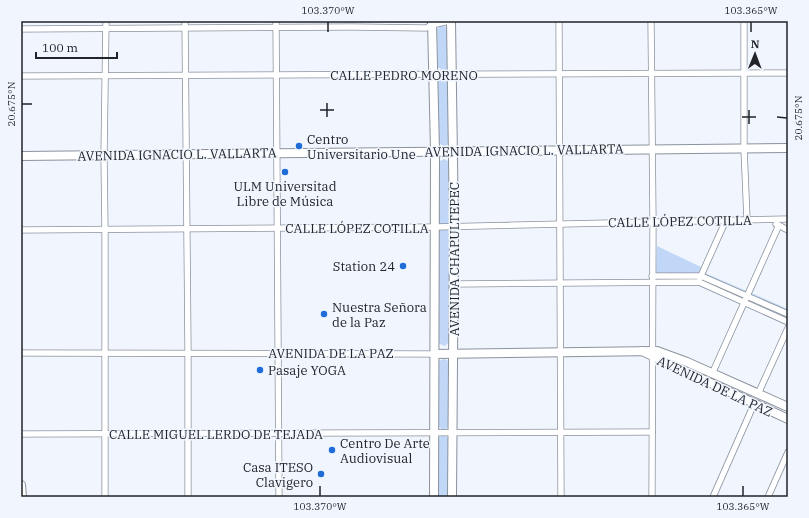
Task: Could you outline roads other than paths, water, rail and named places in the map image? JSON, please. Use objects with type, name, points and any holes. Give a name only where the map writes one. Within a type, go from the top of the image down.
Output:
[{"type":"street","points":[[105,497],[104,155],[106,21]]},
{"type":"street","points":[[185,21],[188,229],[188,497]]},
{"type":"street","points":[[21,29],[186,28],[276,24],[352,24],[426,28],[432,23],[450,21]]},
{"type":"street","name":"AVENIDA CHAPULTEPEC","points":[[450,21],[453,74],[454,151],[452,497]]},
{"type":"street","points":[[559,21],[561,497]]},
{"type":"street","points":[[651,21],[653,222],[652,497]]},
{"type":"street","points":[[744,21],[744,148],[746,219]]},
{"type":"street","name":"AVENIDA CHAPULTEPEC","points":[[432,23],[435,151],[434,497]]},
{"type":"street","points":[[276,24],[279,497]]},
{"type":"street","name":"CALLE PEDRO MORENO","points":[[21,76],[788,73]]},
{"type":"street","name":"AVENIDA IGNACIO L. VALLARTA","points":[[21,156],[788,148]]},
{"type":"street","points":[[767,219],[788,230]]},
{"type":"street","name":"CALLE LÓPEZ COTILLA","points":[[21,230],[434,227],[788,219]]},
{"type":"street","points":[[700,278],[726,220]]},
{"type":"street","points":[[712,374],[779,225]]},
{"type":"street","points":[[700,278],[744,302],[788,322]]},
{"type":"street","points":[[454,284],[700,278],[747,295],[788,314]]},
{"type":"street","points":[[758,394],[788,328]]},
{"type":"street","name":"AVENIDA DE LA PAZ","points":[[21,353],[454,354],[642,351],[652,353],[754,404],[788,419]]},
{"type":"street","name":"AVENIDA DE LA PAZ","points":[[652,353],[657,351],[687,362],[788,407]]},
{"type":"street","points":[[713,497],[754,404]]},
{"type":"street","name":"CALLE MIGUEL LERDO DE TEJADA","points":[[21,434],[652,432]]},
{"type":"street","points":[[768,497],[788,452]]},
{"type":"street","points":[[21,485],[22,497]]},
{"type":"place","name":"Centro Universitario Une","points":[[299,146]]},
{"type":"place","name":"ULM Universitad Libre de Música","points":[[285,172]]},
{"type":"place","name":"Station 24","points":[[403,266]]},
{"type":"place","name":"Nuestra Señora de la Paz","points":[[324,314]]},
{"type":"place","name":"Pasaje YOGA","points":[[260,370]]},
{"type":"place","name":"Centro De Arte Audiovisual","points":[[332,450]]},
{"type":"place","name":"Casa ITESO Clavigero","points":[[321,474]]}]
